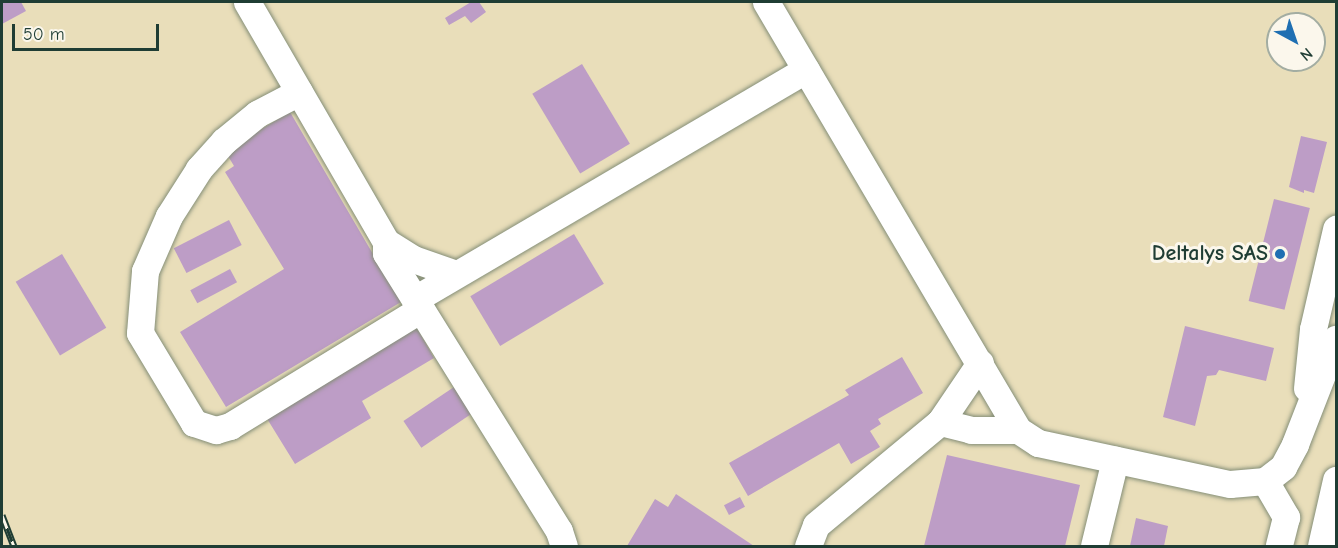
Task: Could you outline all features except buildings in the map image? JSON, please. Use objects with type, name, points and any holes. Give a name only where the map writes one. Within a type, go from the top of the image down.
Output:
[{"type":"street","points":[[247,2],[386,242],[413,259],[453,273]]},
{"type":"street","points":[[766,2],[1018,430],[1038,442],[1230,484],[1265,481],[1283,467],[1336,339]]},
{"type":"street","points":[[299,93],[257,114],[224,141],[199,169],[169,216],[145,271],[140,333],[194,423],[216,430],[230,426],[418,304],[453,273],[806,69]]},
{"type":"street","points":[[1304,419],[1313,329],[1336,229]]},
{"type":"street","points":[[386,242],[386,254],[559,531],[564,546]]},
{"type":"street","points":[[815,544],[816,525],[940,422],[980,363]]},
{"type":"street","points":[[940,422],[971,430],[1018,430]]},
{"type":"street","points":[[1094,546],[1115,460]]},
{"type":"street","points":[[1321,546],[1336,480]]},
{"type":"street","points":[[1265,481],[1286,517],[1279,546]]},
{"type":"railway","points":[[2,515],[14,546]]},
{"type":"place","name":"Deltalys SAS","points":[[1280,254]]}]
